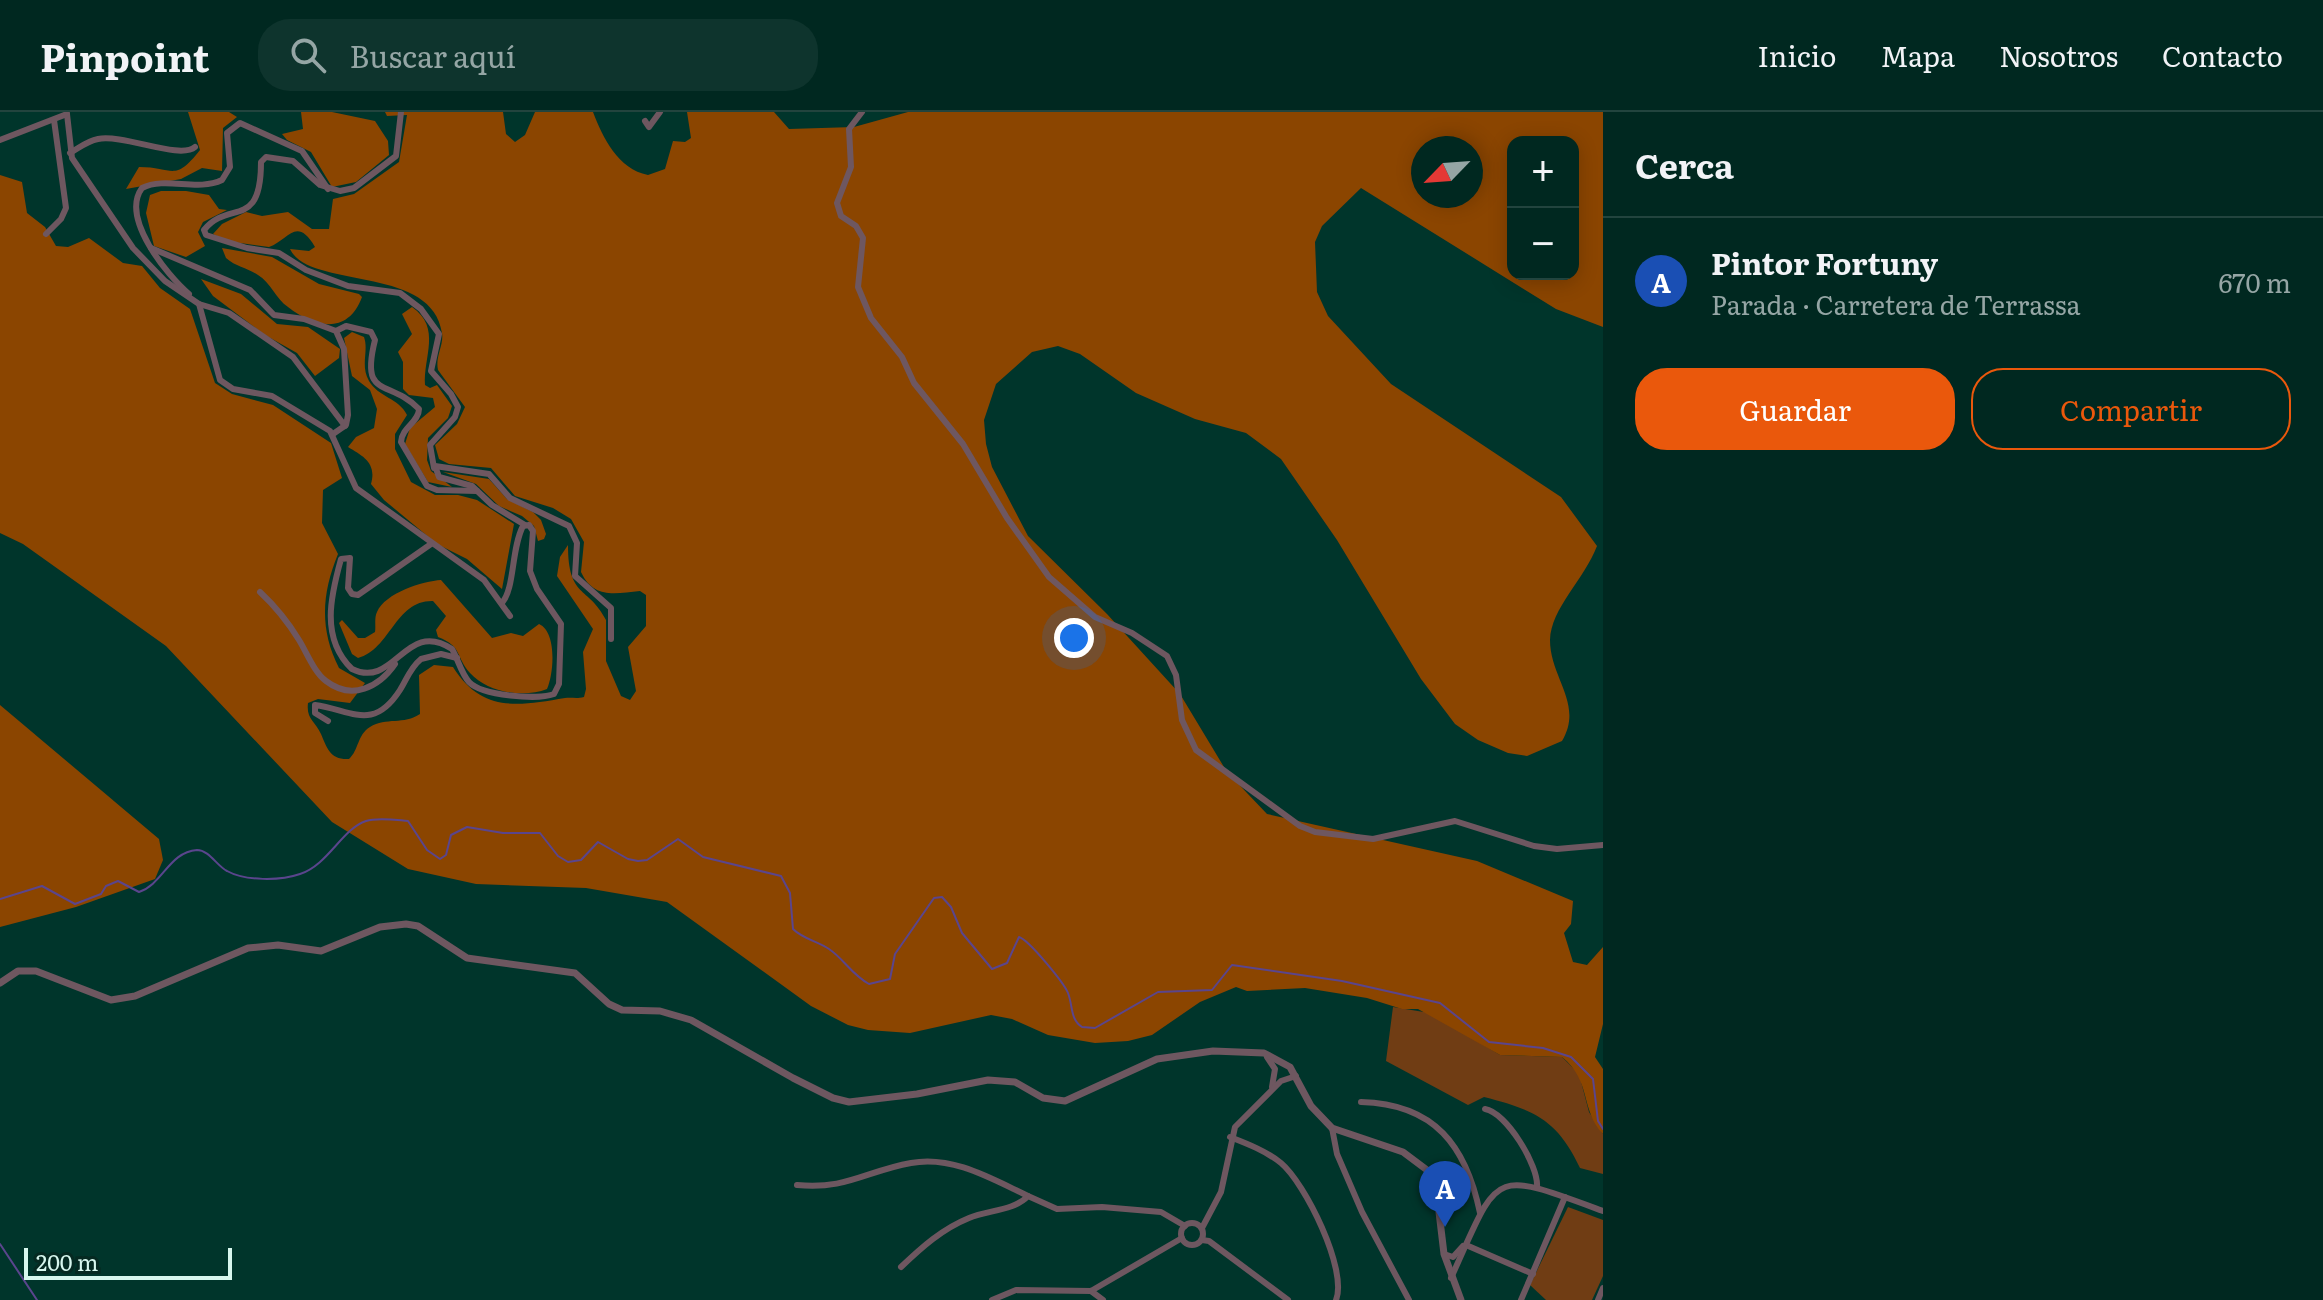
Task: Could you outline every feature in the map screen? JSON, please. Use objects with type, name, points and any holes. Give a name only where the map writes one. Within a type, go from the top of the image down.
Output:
[{"type":"street","points":[[46,234],[61,219],[66,208],[48,112]]},
{"type":"street","points":[[260,592],[284,618],[320,674],[330,684],[351,690],[367,689],[378,683],[409,645],[419,642],[447,645],[466,678],[477,688],[526,697],[548,696],[557,690],[561,624],[532,577],[529,562],[533,531],[492,505],[472,486],[439,477],[434,468],[430,445],[455,417],[458,407],[454,397],[431,371],[439,334],[421,309],[400,293],[371,287],[353,288],[306,270],[279,253],[218,241],[205,233],[206,227],[251,204],[261,187],[261,162],[266,157],[276,156],[299,164],[320,185],[329,189],[350,190],[393,161],[398,151],[401,112]]},
{"type":"street","points":[[645,121],[649,127],[660,112]]},
{"type":"street","points":[[862,112],[849,129],[851,167],[837,203],[841,216],[856,226],[863,238],[858,287],[871,318],[899,351],[914,383],[963,444],[1007,518],[1051,581],[1095,617],[1136,635],[1169,659],[1176,675],[1182,720],[1201,755],[1300,826],[1315,832],[1378,838],[1455,821],[1534,846],[1561,849],[1603,845]]},
{"type":"street","points":[[0,140],[69,113],[70,153],[138,255],[171,286],[196,302],[229,313],[297,360],[345,426]]},
{"type":"street","points":[[329,189],[302,151],[254,127],[235,124],[227,133],[230,167],[222,180],[205,185],[152,184],[139,191],[138,214],[163,269],[196,302],[215,370],[223,383],[272,396],[333,434],[353,485],[484,580],[510,616]]},
{"type":"street","points":[[70,153],[103,138],[128,138],[169,151],[189,151],[195,147]]},
{"type":"street","points":[[151,248],[250,290],[277,316],[304,319],[336,331],[344,349],[348,415],[345,426],[333,434]]},
{"type":"street","points":[[336,331],[346,326],[371,332],[375,340],[369,365],[374,379],[385,390],[418,407],[419,415],[404,429],[401,442],[425,484],[437,490],[480,492]]},
{"type":"street","points":[[434,468],[438,464],[457,472],[489,474],[510,498],[569,526],[577,543],[575,576],[611,608],[611,639]]},
{"type":"street","points":[[502,603],[510,591],[513,555],[525,525]]},
{"type":"street","points":[[396,661],[377,671],[363,673],[352,669],[343,658],[329,605],[340,561],[344,556],[350,558],[348,588],[352,594],[358,595],[431,544]]},
{"type":"street","points":[[328,721],[315,713],[315,705],[353,715],[378,713],[392,700],[421,659],[441,654],[457,658]]},
{"type":"street","points":[[0,983],[18,971],[36,971],[111,1000],[135,996],[248,948],[278,945],[321,951],[380,927],[406,924],[418,926],[467,958],[575,973],[609,1004],[622,1010],[660,1011],[691,1020],[793,1078],[833,1098],[849,1102],[917,1094],[988,1080],[1015,1082],[1043,1098],[1065,1101],[1157,1059],[1213,1051],[1264,1053],[1282,1060],[1296,1076],[1311,1106],[1332,1128],[1403,1152],[1427,1170],[1437,1195],[1444,1254],[1461,1300]]},
{"type":"street","points":[[1264,1053],[1275,1069],[1271,1090]]},
{"type":"street","points":[[1202,1240],[1202,1228],[1225,1182],[1230,1137],[1241,1120],[1271,1090],[1286,1077],[1296,1076]]},
{"type":"street","points":[[1361,1102],[1388,1105],[1422,1118],[1444,1132],[1469,1170],[1480,1213]]},
{"type":"street","points":[[1485,1109],[1499,1114],[1534,1165],[1537,1187]]},
{"type":"street","points":[[1332,1128],[1337,1154],[1362,1212],[1409,1300]]},
{"type":"street","points":[[1230,1137],[1279,1161],[1290,1174],[1320,1225],[1336,1265],[1339,1280],[1336,1300]]},
{"type":"street","points":[[797,1185],[838,1186],[901,1165],[934,1161],[969,1170],[1057,1209],[1102,1207],[1161,1212],[1185,1226]]},
{"type":"street","points":[[1451,1278],[1480,1213],[1490,1195],[1502,1186],[1512,1183],[1537,1187],[1603,1211]]},
{"type":"street","points":[[901,1267],[952,1226],[987,1212],[1020,1205],[1028,1196]]},
{"type":"street","points":[[1521,1300],[1565,1197]]},
{"type":"street","points":[[1185,1226],[1192,1223],[1202,1228]]},
{"type":"street","points":[[992,1300],[1016,1290],[1091,1291],[1182,1238],[1185,1226]]},
{"type":"street","points":[[1182,1238],[1190,1245],[1202,1240]]},
{"type":"street","points":[[1202,1240],[1288,1300]]},
{"type":"street","points":[[1444,1254],[1453,1257],[1467,1243]]},
{"type":"street","points":[[1467,1243],[1533,1274]]},
{"type":"street","points":[[1598,1300],[1603,1288]]},
{"type":"street","points":[[1091,1291],[1103,1300]]},
{"type":"shaded area","points":[[188,112],[229,112],[237,117],[223,128],[222,171],[202,168],[181,179],[126,189],[139,167],[179,170],[200,150]]},
{"type":"shaded area","points":[[301,112],[332,112],[375,121],[388,141],[389,155],[356,182],[332,187],[311,152],[287,140],[282,134],[303,129]]},
{"type":"shaded area","points":[[385,112],[503,112],[506,134],[515,142],[525,135],[535,112],[593,112],[613,151],[628,166],[648,175],[665,169],[673,141],[685,142],[691,138],[687,112],[774,112],[789,129],[854,127],[908,112],[1603,112],[1603,327],[1556,309],[1509,280],[1579,280],[1579,136],[1507,136],[1507,279],[1361,188],[1322,226],[1315,242],[1317,292],[1328,316],[1391,384],[1561,497],[1597,546],[1552,628],[1551,654],[1568,703],[1568,728],[1562,741],[1527,756],[1508,753],[1478,740],[1455,724],[1421,679],[1337,540],[1281,459],[1246,433],[1195,419],[1136,393],[1080,354],[1058,346],[1032,352],[996,384],[984,420],[992,467],[1028,536],[1107,614],[1180,694],[1227,772],[1267,814],[1477,861],[1573,901],[1571,924],[1564,933],[1573,962],[1587,965],[1603,947],[1603,1024],[1595,1057],[1603,1069],[1603,1134],[1591,1115],[1578,1076],[1562,1057],[1500,1055],[1418,1009],[1402,1009],[1367,998],[1305,988],[1247,991],[1236,987],[1200,1002],[1152,1035],[1128,1041],[1095,1043],[1048,1035],[1012,1019],[991,1015],[910,1033],[868,1030],[848,1025],[811,1006],[667,902],[586,888],[476,884],[408,869],[332,822],[166,646],[23,544],[0,533],[0,175],[22,182],[27,213],[45,227],[56,246],[68,247],[89,238],[123,263],[142,266],[160,288],[190,309],[215,383],[232,394],[273,405],[331,443],[342,478],[323,490],[322,523],[338,554],[326,597],[326,625],[339,668],[365,683],[350,703],[318,699],[308,703],[308,708],[327,748],[337,757],[349,759],[370,727],[420,714],[419,675],[434,665],[453,667],[476,692],[502,703],[584,697],[583,652],[593,629],[557,576],[560,557],[568,545],[571,575],[606,620],[606,661],[621,696],[630,700],[636,691],[628,647],[646,626],[646,595],[640,591],[606,593],[586,581],[581,572],[584,542],[571,519],[553,508],[515,496],[491,468],[449,464],[439,459],[435,445],[457,424],[465,407],[438,370],[442,333],[433,311],[417,297],[395,287],[320,270],[302,262],[290,249],[309,251],[315,247],[297,231],[269,247],[226,241],[213,234],[222,224],[246,212],[262,216],[288,212],[312,229],[329,229],[333,199],[354,194],[399,162],[407,115],[387,116]]},
{"type":"shaded area","points":[[161,191],[209,195],[219,209],[227,210],[203,222],[198,232],[205,246],[186,257],[154,246],[146,213],[150,195]]},
{"type":"shaded area","points":[[222,248],[272,257],[319,284],[362,297],[356,309],[340,322],[330,324],[309,320],[284,304],[263,278],[226,258]]},
{"type":"shaded area","points":[[201,279],[241,294],[277,324],[308,327],[340,349],[339,358],[315,376],[297,353],[265,335],[213,296]]},
{"type":"shaded area","points":[[412,307],[421,315],[429,334],[425,385],[430,388],[437,385],[452,406],[448,418],[428,438],[427,460],[431,471],[452,487],[428,482],[405,444],[410,428],[435,407],[433,398],[409,395],[403,389],[403,362],[398,352],[412,334],[402,314]]},
{"type":"shaded area","points":[[352,332],[364,337],[365,369],[369,381],[407,415],[395,434],[395,449],[411,482],[435,495],[458,495],[477,500],[514,524],[502,589],[467,559],[437,544],[384,500],[371,484],[370,465],[348,447],[356,437],[374,428],[377,409],[370,390],[352,376],[344,338]]},
{"type":"shaded area","points":[[443,472],[489,479],[507,499],[533,512],[541,520],[546,534],[544,539],[538,541],[534,526],[522,516],[499,506],[476,484]]},
{"type":"shaded area","points":[[441,580],[492,638],[511,633],[523,636],[539,624],[545,628],[552,654],[547,689],[528,693],[507,692],[478,680],[465,667],[455,648],[438,637],[436,630],[446,616],[433,601],[410,608],[369,653],[358,658],[352,654],[339,623],[342,620],[358,638],[365,638],[375,632],[377,612],[388,599],[415,586]]},
{"type":"shaded area","points":[[0,705],[159,839],[163,860],[155,879],[76,907],[0,927]]},
{"type":"shaded area","points":[[1393,1007],[1430,1013],[1500,1055],[1562,1057],[1579,1074],[1589,1112],[1603,1134],[1603,1174],[1580,1168],[1553,1127],[1530,1112],[1484,1097],[1468,1105],[1386,1061]]},
{"type":"shaded area","points":[[1568,1207],[1603,1220],[1603,1276],[1592,1300],[1546,1300],[1530,1285]]},
{"type":"waterway","points":[[0,899],[42,886],[75,904],[101,894],[106,886],[118,881],[139,892],[180,856],[197,850],[223,869],[243,877],[273,879],[292,876],[319,863],[357,825],[376,819],[408,821],[427,850],[440,859],[446,855],[451,835],[467,827],[503,833],[540,833],[558,856],[568,862],[581,860],[598,842],[628,859],[647,860],[678,839],[703,857],[781,876],[790,893],[793,929],[829,949],[869,984],[890,979],[895,954],[934,898],[942,897],[951,907],[962,933],[992,969],[1007,963],[1019,937],[1024,940],[1046,962],[1065,988],[1074,1016],[1082,1027],[1095,1028],[1158,992],[1212,990],[1232,965],[1342,981],[1440,1003],[1489,1042],[1543,1048],[1571,1057],[1593,1079],[1598,1121],[1603,1129]]},
{"type":"waterway","points":[[0,1244],[37,1300]]},
{"type":"place","name":"Pintor Fortuny","points":[[1445,1227]]}]
